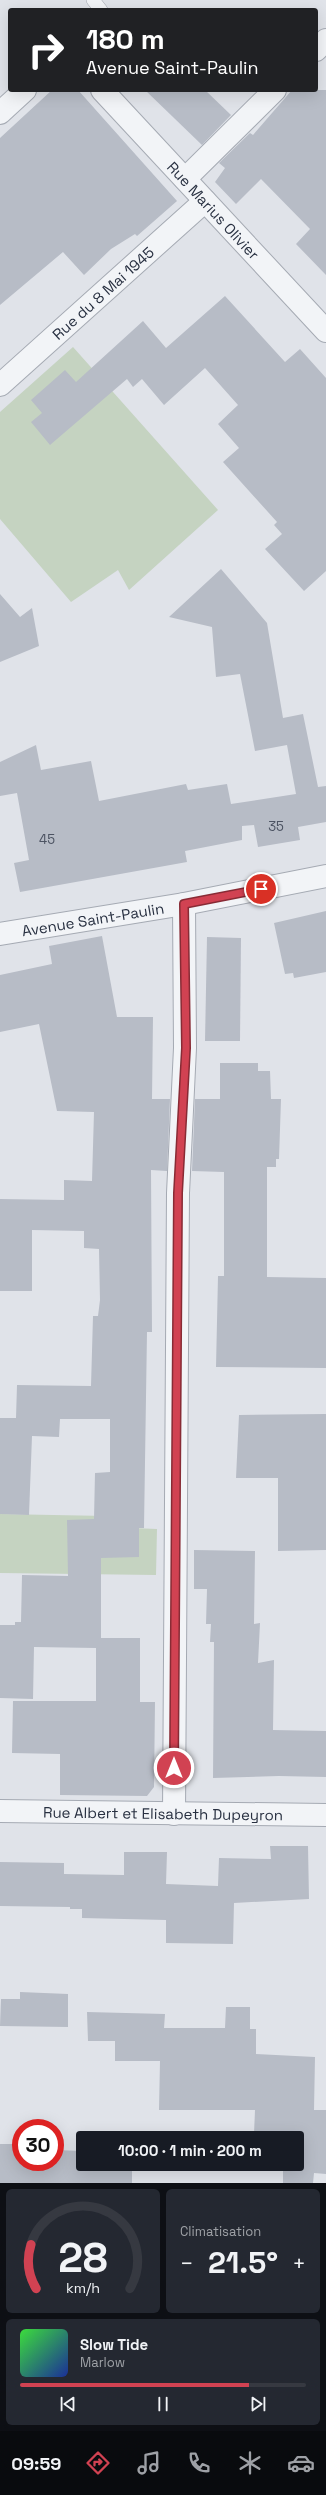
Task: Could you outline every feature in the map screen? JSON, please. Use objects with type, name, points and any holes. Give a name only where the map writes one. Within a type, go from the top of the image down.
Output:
[{"type":"street","points":[[318,48],[326,40]]},
{"type":"street","points":[[0,113],[23,92]]},
{"type":"street","name":"Rue Marius Olivier","points":[[104,92],[326,331]]},
{"type":"street","points":[[185,179],[273,92]]},
{"type":"street","name":"Rue du 8 Mai 1945","points":[[0,385],[205,201]]},
{"type":"street","name":"Avenue Saint-Paulin","points":[[0,934],[184,904],[326,876]]},
{"type":"street","points":[[174,1814],[178,1193],[186,1048],[184,904]]},
{"type":"street","name":"Rue Albert et Elisabeth Dupeyron","points":[[0,1811],[326,1815]]},
{"type":"lane","points":[[93,0],[100,8]]},
{"type":"green space","points":[[73,347],[218,510],[129,590],[118,570],[71,602],[0,519],[0,412]]},
{"type":"green space","points":[[0,1514],[107,1516],[107,1527],[157,1529],[156,1575],[0,1573]]},
{"type":"building","points":[[318,90],[326,90],[326,275],[296,244],[310,229],[261,179],[236,204],[215,182],[225,168],[219,163],[250,133],[253,135],[290,92],[318,92]]},
{"type":"building","points":[[50,92],[80,92],[177,201],[137,236],[135,234],[111,249],[84,275],[63,252],[0,305],[0,138]]},
{"type":"building","points":[[147,92],[207,92],[231,115],[202,145]]},
{"type":"building","points":[[225,296],[285,362],[300,349],[326,378],[326,571],[304,591],[265,549],[282,534],[274,525],[277,522],[223,462],[239,448],[218,424],[238,405],[205,368],[164,405],[142,379],[133,387],[127,379],[50,445],[31,422],[42,413],[31,400],[65,370],[76,382],[143,321],[166,348]]},
{"type":"building","points":[[221,569],[267,623],[283,718],[303,714],[318,787],[326,786],[326,822],[298,827],[300,840],[258,847],[254,825],[242,826],[242,840],[185,851],[187,862],[20,892],[14,863],[29,860],[17,793],[0,796],[0,762],[36,745],[41,770],[91,761],[99,801],[186,784],[188,790],[227,784],[231,804],[296,794],[287,745],[255,751],[240,674],[216,677],[212,627],[169,617]]},
{"type":"building","points":[[0,594],[20,617],[32,608],[39,646],[0,662]]},
{"type":"building","points":[[326,911],[326,972],[294,978],[293,973],[285,974],[274,923]]},
{"type":"building","points":[[102,936],[117,1017],[153,1017],[152,1099],[170,1099],[167,1171],[151,1170],[152,1332],[147,1332],[144,1528],[139,1528],[139,1557],[101,1558],[101,1638],[140,1638],[140,1702],[155,1702],[154,1787],[147,1796],[60,1795],[60,1754],[12,1753],[13,1701],[96,1701],[96,1648],[34,1647],[33,1699],[0,1698],[0,1625],[15,1625],[15,1622],[21,1622],[22,1575],[68,1576],[67,1520],[94,1519],[95,1473],[110,1472],[110,1419],[60,1419],[59,1437],[32,1436],[29,1515],[0,1514],[0,1418],[16,1418],[17,1385],[91,1386],[93,1316],[98,1316],[100,1300],[99,1249],[84,1248],[84,1231],[32,1230],[32,1291],[0,1291],[0,1199],[64,1200],[64,1180],[92,1181],[94,1112],[57,1111],[39,1024],[0,1032],[0,975],[52,964],[49,946]]},
{"type":"building","points":[[207,937],[241,938],[240,1041],[205,1041]]},
{"type":"building","points":[[220,1063],[258,1063],[258,1071],[270,1071],[271,1099],[281,1099],[279,1159],[276,1159],[276,1167],[267,1167],[267,1277],[326,1278],[326,1368],[216,1367],[218,1276],[224,1276],[224,1172],[192,1171],[195,1099],[220,1099]]},
{"type":"building","points":[[326,1414],[326,1550],[278,1551],[278,1478],[236,1478],[239,1415]]},
{"type":"building","points":[[194,1550],[255,1551],[254,1624],[260,1623],[258,1663],[274,1660],[273,1730],[326,1731],[326,1777],[279,1776],[213,1778],[214,1642],[210,1642],[211,1624],[206,1624],[207,1589],[194,1589]]},
{"type":"building","points":[[270,1846],[308,1846],[309,1899],[234,1903],[233,1944],[166,1943],[166,1920],[82,1918],[82,1909],[70,1909],[70,1907],[0,1906],[0,1862],[64,1863],[64,1874],[124,1875],[124,1852],[167,1852],[166,1884],[218,1886],[219,1858],[271,1859]]},
{"type":"building","points":[[20,1992],[68,1994],[68,2027],[0,2026],[1,1999],[20,1999]]},
{"type":"building","points":[[226,2007],[250,2007],[250,2029],[256,2029],[256,2054],[315,2057],[314,2110],[326,2110],[326,2174],[314,2173],[313,2183],[283,2183],[283,2171],[304,2171],[304,2131],[254,2131],[255,2110],[159,2110],[160,2061],[115,2061],[115,2041],[88,2041],[87,2012],[165,2014],[164,2028],[225,2028]]},
{"type":"building","points":[[0,2144],[12,2144],[12,2171],[64,2171],[64,2150],[76,2151],[76,2171],[132,2171],[132,2183],[0,2183]]},
{"type":"route","points":[[174,1768],[178,1193],[186,1048],[184,904],[261,889]]}]
